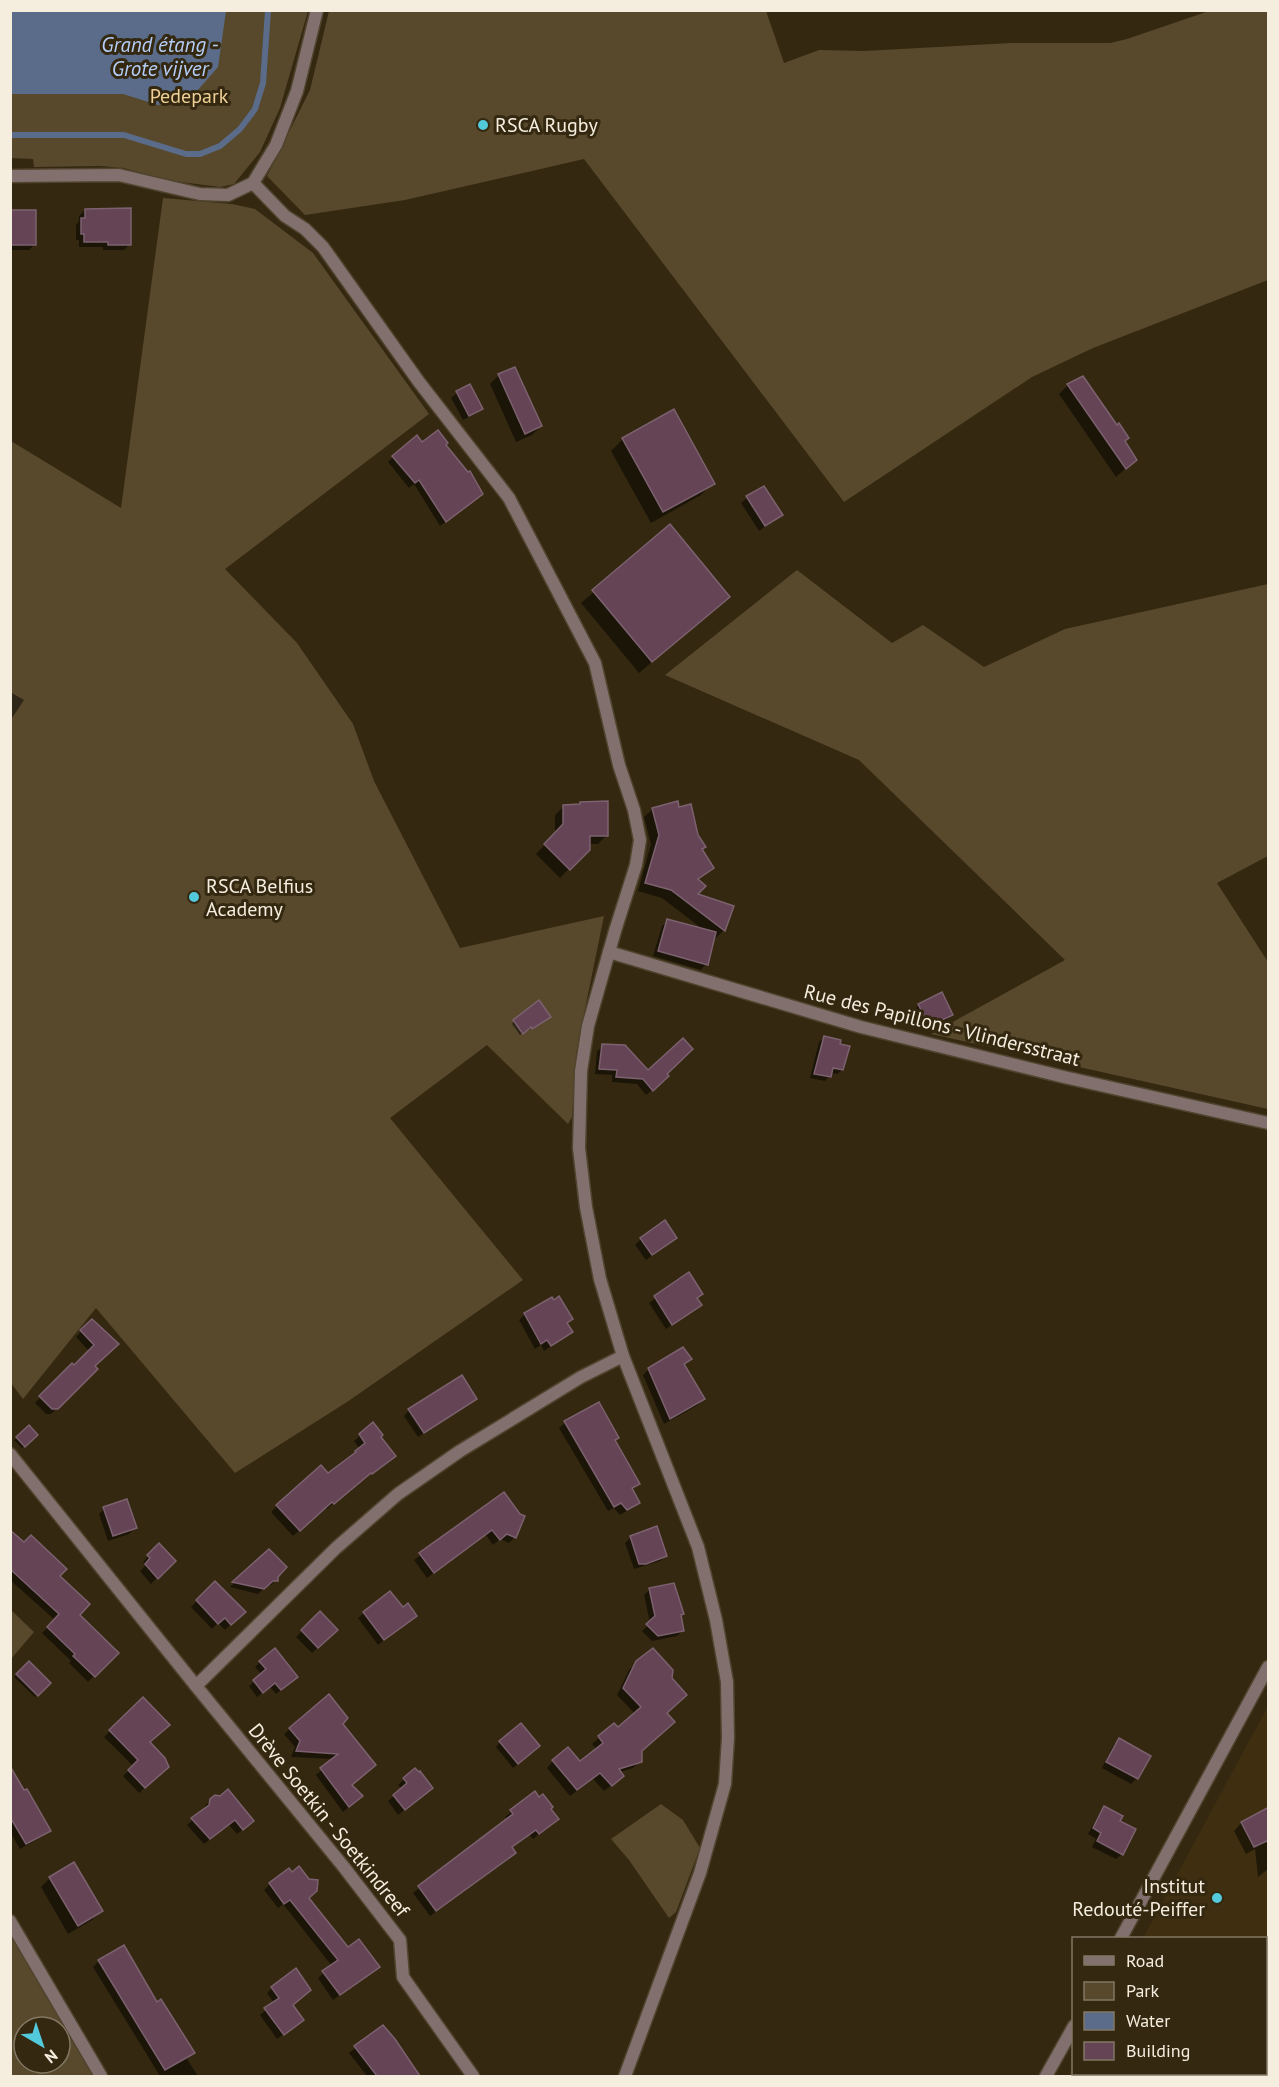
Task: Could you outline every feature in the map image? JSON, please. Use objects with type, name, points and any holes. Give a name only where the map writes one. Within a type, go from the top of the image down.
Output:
[{"type":"street","points":[[10,176],[119,175],[200,194],[228,195],[253,183],[276,145],[297,91],[317,10]]},
{"type":"street","points":[[253,183],[285,216],[305,229],[323,247],[419,382],[509,498],[595,663],[619,765],[634,810],[640,840],[636,865],[588,1026],[580,1071],[579,1148],[586,1207],[600,1279],[623,1356],[698,1547],[717,1620],[727,1682],[728,1738],[725,1784],[700,1873],[625,2076]]},
{"type":"street","name":"Rue des Papillons - Vlindersstraat","points":[[609,952],[861,1027],[1064,1077],[1269,1123]]},
{"type":"street","points":[[195,1686],[336,1548],[398,1494],[460,1450],[581,1377],[623,1356]]},
{"type":"street","name":"Drève Soetkin - Soetkindreef","points":[[10,1454],[195,1686],[343,1866],[400,1940],[404,1977],[473,2076]]},
{"type":"street","points":[[1122,1937],[1269,1667]]},
{"type":"street","points":[[10,1921],[101,2076]]},
{"type":"street","points":[[1047,2076],[1072,2030]]},
{"type":"shaded area","name":"Institut Redouté-Peiffer","points":[[1268,1706],[1268,2076],[1068,2076],[1072,2068],[1072,2075],[1267,2075],[1267,1937],[1144,1937]]},
{"type":"green space","name":"Pedepark","points":[[11,11],[308,11],[280,108],[260,152],[234,184],[220,187],[165,180],[124,168],[34,167],[33,159],[11,158]]},
{"type":"green space","points":[[329,11],[766,11],[784,63],[819,50],[864,51],[1011,43],[1110,43],[1209,11],[1268,11],[1268,280],[1093,348],[1032,377],[844,502],[584,159],[405,200],[305,215],[267,176],[310,90]]},
{"type":"green space","name":"RSCA Belfius Academy","points":[[163,198],[232,204],[255,209],[313,253],[429,414],[225,569],[297,643],[353,724],[374,781],[460,948],[604,916],[577,1048],[572,1117],[568,1124],[487,1045],[390,1118],[523,1280],[347,1402],[235,1473],[96,1308],[23,1399],[11,1383],[11,441],[121,508]]},
{"type":"green space","points":[[797,570],[892,643],[923,625],[984,667],[1065,629],[1268,584],[1268,856],[1217,883],[1268,962],[1268,1109],[931,1034],[1065,960],[859,760],[665,675]]},
{"type":"green space","points":[[11,1610],[34,1632],[11,1659]]},
{"type":"green space","points":[[661,1804],[683,1820],[700,1848],[676,1912],[669,1918],[629,1860],[611,1839]]},
{"type":"green space","points":[[11,1935],[58,2015],[12,2015],[12,2075],[72,2075],[72,2039],[94,2076],[11,2076]]},
{"type":"water","name":"Grand étang - Grote vijver","points":[[11,10],[226,11],[218,67],[190,99],[158,105],[123,94],[11,94]]},
{"type":"building","points":[[131,208],[131,245],[84,242],[84,234],[81,234],[81,218],[85,218],[85,209]]},
{"type":"building","points":[[10,210],[36,210],[36,245],[10,245]]},
{"type":"building","points":[[515,367],[542,426],[525,434],[498,374]]},
{"type":"building","points":[[1083,376],[1117,425],[1119,423],[1129,438],[1125,441],[1137,460],[1126,469],[1067,384]]},
{"type":"building","points":[[470,384],[483,409],[469,416],[456,391]]},
{"type":"building","points":[[674,409],[715,484],[663,512],[622,438]]},
{"type":"building","points":[[438,430],[448,443],[446,445],[468,472],[470,471],[483,494],[446,522],[419,480],[415,483],[392,456],[417,435],[422,442]]},
{"type":"building","points":[[764,486],[783,515],[765,526],[746,496]]},
{"type":"building","points":[[670,524],[730,597],[652,662],[592,590]]},
{"type":"building","points":[[608,801],[608,836],[590,836],[590,850],[570,870],[544,844],[563,824],[563,805]]},
{"type":"building","points":[[678,801],[679,807],[691,804],[698,835],[706,847],[702,849],[714,868],[698,879],[706,886],[698,894],[734,906],[725,931],[671,890],[645,883],[659,835],[652,808]]},
{"type":"building","points":[[667,919],[716,932],[708,965],[658,951]]},
{"type":"building","points":[[942,992],[953,1015],[929,1026],[918,1004]]},
{"type":"building","points":[[539,1000],[551,1017],[532,1029],[531,1027],[523,1034],[513,1020]]},
{"type":"building","points":[[824,1036],[841,1040],[840,1044],[850,1046],[843,1070],[833,1068],[831,1077],[814,1074]]},
{"type":"building","points":[[683,1038],[693,1049],[653,1091],[643,1079],[616,1077],[617,1070],[599,1069],[602,1044],[625,1045],[648,1070]]},
{"type":"building","points":[[665,1220],[677,1238],[652,1255],[640,1238]]},
{"type":"building","points":[[689,1272],[703,1294],[697,1298],[702,1305],[672,1325],[654,1296]]},
{"type":"building","points":[[559,1296],[573,1319],[567,1323],[573,1332],[551,1346],[547,1340],[541,1344],[524,1313],[552,1297],[554,1300]]},
{"type":"building","points":[[92,1319],[119,1344],[95,1366],[98,1369],[58,1409],[52,1409],[39,1396],[94,1345],[80,1330]]},
{"type":"building","points":[[683,1347],[692,1359],[684,1364],[705,1399],[670,1419],[648,1368]]},
{"type":"building","points":[[462,1375],[477,1399],[424,1433],[408,1409]]},
{"type":"building","points":[[599,1402],[619,1438],[615,1440],[640,1484],[632,1488],[640,1503],[627,1510],[621,1503],[614,1507],[564,1421]]},
{"type":"building","points":[[373,1422],[396,1456],[371,1473],[334,1504],[332,1502],[300,1531],[276,1505],[321,1465],[328,1473],[356,1452],[365,1443],[359,1434]]},
{"type":"building","points":[[29,1425],[38,1435],[25,1447],[16,1437]]},
{"type":"building","points":[[504,1492],[520,1514],[525,1516],[516,1538],[507,1534],[500,1540],[492,1530],[434,1573],[419,1553]]},
{"type":"building","points":[[127,1499],[137,1528],[113,1536],[103,1507]]},
{"type":"building","points":[[657,1526],[667,1556],[646,1564],[639,1564],[630,1536]]},
{"type":"building","points":[[10,1530],[24,1542],[31,1535],[67,1569],[60,1576],[90,1604],[80,1615],[119,1653],[95,1677],[47,1627],[59,1614],[10,1569]]},
{"type":"building","points":[[159,1543],[176,1561],[158,1579],[145,1564],[150,1558],[147,1555]]},
{"type":"building","points":[[269,1549],[287,1567],[278,1577],[278,1581],[273,1581],[264,1589],[232,1582]]},
{"type":"building","points":[[215,1581],[246,1612],[231,1625],[225,1618],[218,1624],[196,1600]]},
{"type":"building","points":[[674,1583],[684,1614],[681,1615],[684,1631],[658,1636],[646,1624],[655,1616],[649,1588]]},
{"type":"building","points":[[390,1591],[403,1607],[408,1603],[417,1616],[384,1640],[363,1612]]},
{"type":"building","points":[[320,1611],[338,1630],[318,1648],[301,1630]]},
{"type":"building","points":[[275,1648],[298,1677],[281,1690],[275,1683],[263,1693],[253,1680],[266,1669],[259,1661]]},
{"type":"building","points":[[653,1648],[673,1670],[672,1678],[687,1695],[667,1713],[675,1722],[642,1751],[642,1762],[619,1769],[624,1776],[612,1786],[600,1773],[577,1790],[552,1760],[568,1747],[580,1761],[603,1743],[598,1736],[614,1723],[618,1727],[641,1707],[623,1688],[636,1661]]},
{"type":"building","points":[[29,1661],[51,1683],[38,1696],[16,1674]]},
{"type":"building","points":[[329,1694],[348,1718],[343,1724],[376,1765],[352,1785],[363,1796],[349,1807],[320,1768],[338,1754],[296,1751],[300,1741],[289,1728]]},
{"type":"building","points":[[143,1697],[170,1725],[150,1742],[165,1758],[169,1767],[145,1788],[128,1770],[138,1760],[109,1730]]},
{"type":"building","points":[[521,1723],[540,1746],[518,1764],[499,1741]]},
{"type":"building","points":[[1119,1738],[1151,1756],[1138,1779],[1106,1762]]},
{"type":"building","points":[[10,1766],[24,1790],[27,1789],[51,1831],[26,1844],[10,1817]]},
{"type":"building","points":[[415,1768],[433,1788],[405,1810],[393,1795],[407,1783],[403,1778]]},
{"type":"building","points":[[228,1789],[254,1821],[243,1830],[235,1820],[210,1839],[191,1818],[209,1805],[210,1799],[215,1795],[220,1796]]},
{"type":"building","points":[[535,1791],[539,1797],[543,1794],[559,1819],[539,1834],[536,1830],[512,1847],[516,1853],[436,1911],[418,1886],[513,1814],[510,1810]]},
{"type":"building","points":[[1104,1806],[1123,1816],[1120,1821],[1136,1829],[1123,1855],[1097,1841],[1101,1833],[1093,1828]]},
{"type":"building","points":[[1269,1807],[1269,1840],[1254,1847],[1241,1822]]},
{"type":"building","points":[[74,1862],[103,1911],[78,1926],[49,1877]]},
{"type":"building","points":[[299,1866],[309,1879],[318,1880],[317,1891],[309,1898],[348,1947],[359,1939],[380,1967],[340,1995],[322,1971],[338,1960],[290,1900],[284,1904],[269,1883],[289,1868],[292,1872]]},
{"type":"building","points":[[124,1945],[157,2002],[161,1999],[195,2053],[165,2070],[98,1960]]},
{"type":"building","points":[[296,1968],[311,1990],[293,2005],[304,2020],[284,2035],[264,2008],[279,1998],[271,1987]]},
{"type":"building","points":[[383,2025],[420,2076],[377,2076],[354,2046]]},
{"type":"waterway","points":[[10,135],[124,135],[186,154],[200,154],[220,146],[240,129],[255,109],[263,83],[268,10]]},
{"type":"place","name":"RSCA Rugby","points":[[483,125]]},
{"type":"place","name":"RSCA Belfius Academy","points":[[194,897]]},
{"type":"place","name":"Institut Redouté-Peiffer","points":[[1217,1898]]}]
